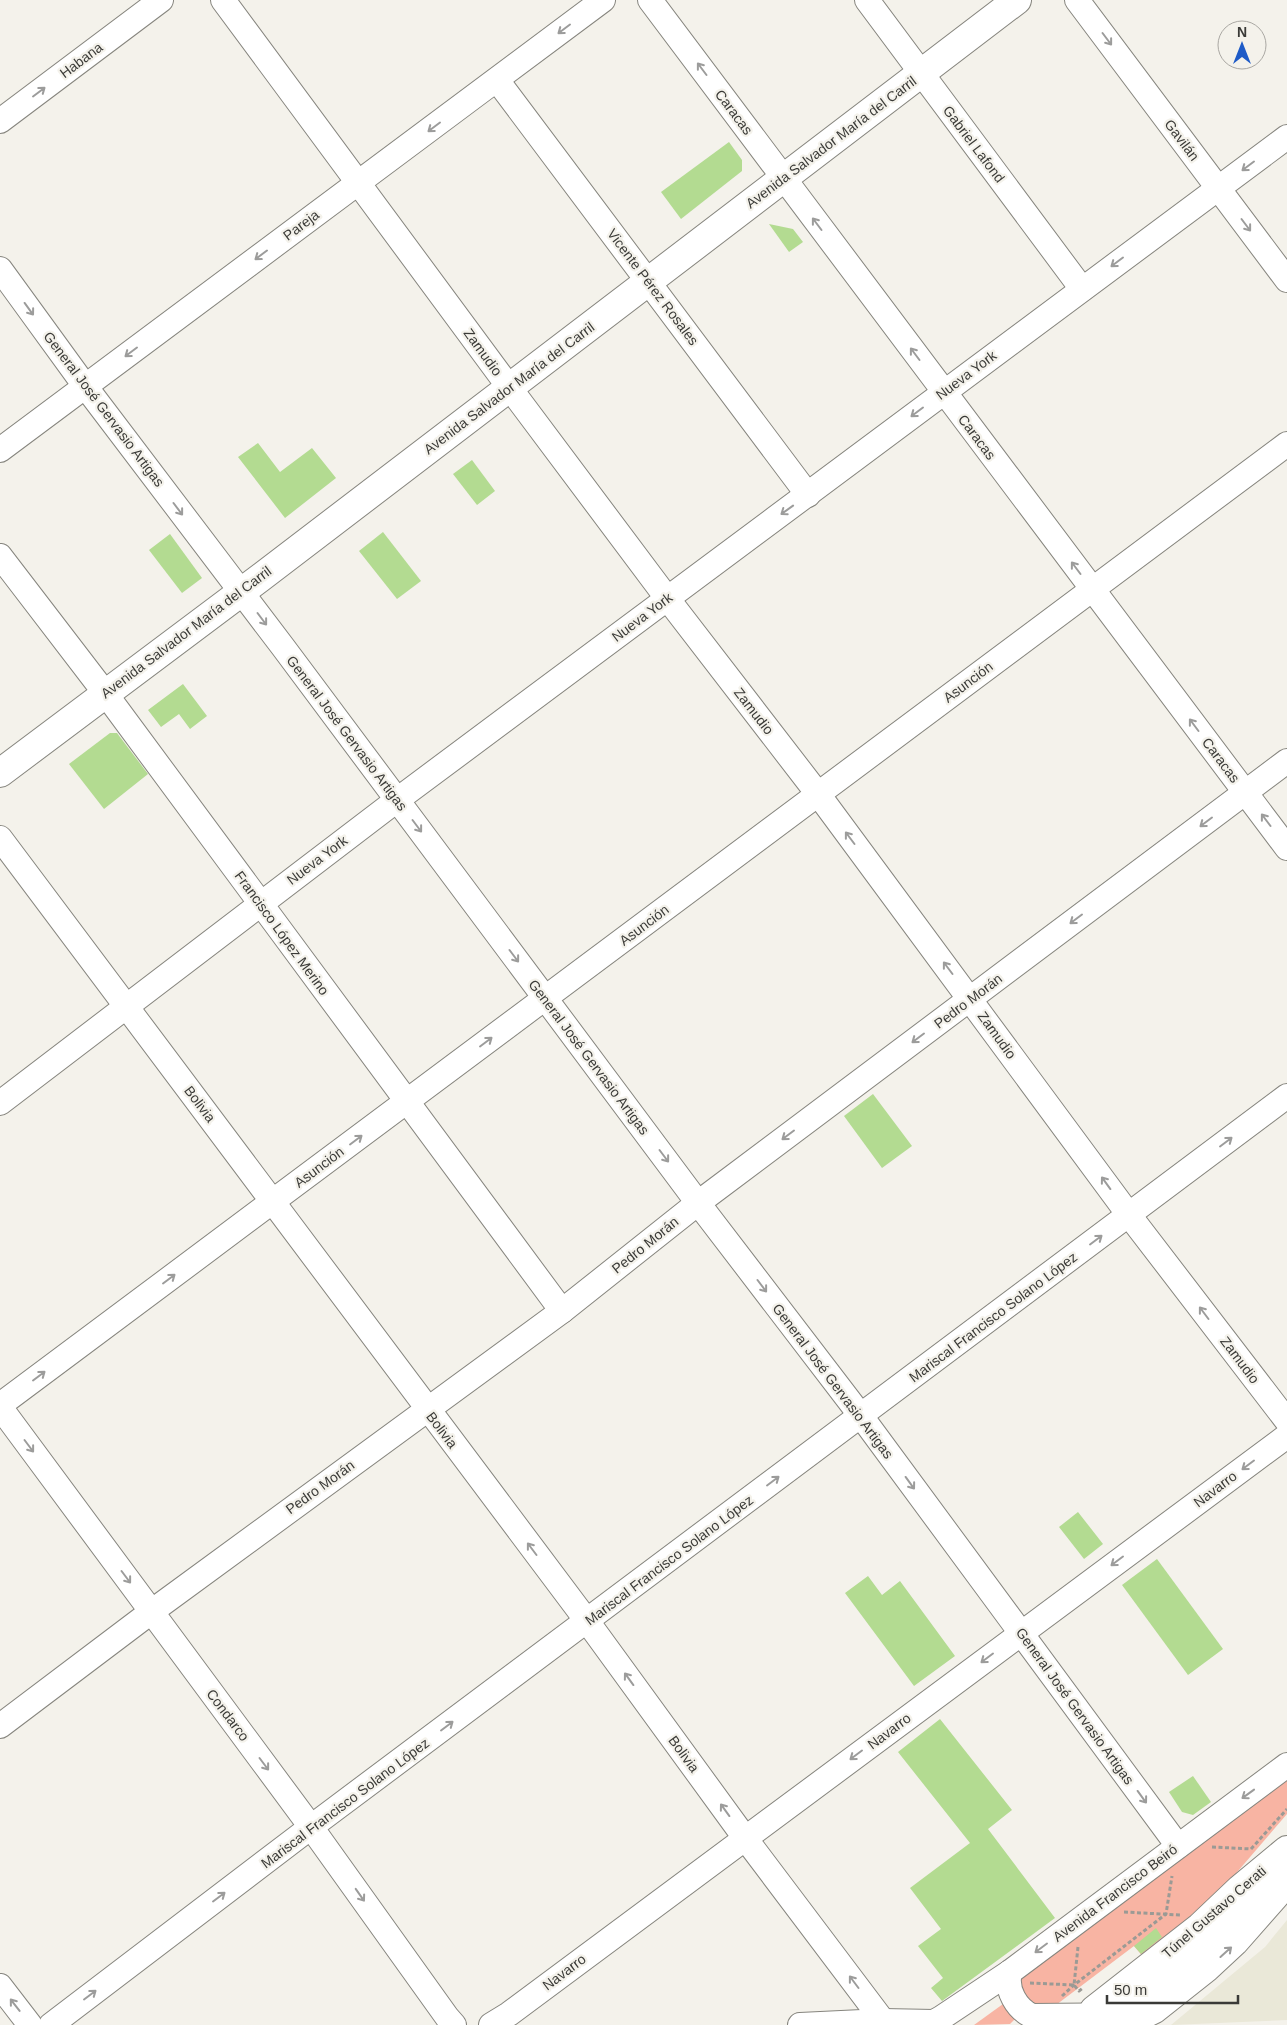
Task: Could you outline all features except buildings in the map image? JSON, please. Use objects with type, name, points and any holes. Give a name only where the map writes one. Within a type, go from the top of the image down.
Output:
[{"type":"main road","name":"Avenida Salvador María del Carril","points":[[0,773],[241,592],[1017,0]]},
{"type":"main road","name":"Túnel Gustavo Cerati","points":[[1094,2010],[1200,1927],[1240,1889],[1287,1850]]},
{"type":"main road","name":"Túnel Gustavo Cerati","points":[[1133,2009],[1223,1933],[1261,1896],[1287,1862]]},
{"type":"street","name":"Habana","points":[[0,121],[161,0]]},
{"type":"street","name":"Zamudio","points":[[223,0],[509,387],[667,598],[818,794],[1129,1215],[1287,1421]]},
{"type":"street","name":"Pareja","points":[[0,450],[603,0]]},
{"type":"street","name":"Caracas","points":[[650,0],[1287,848]]},
{"type":"street","name":"Gabriel Lafond","points":[[866,0],[1082,289]]},
{"type":"street","name":"Gavilán","points":[[1077,0],[1287,280]]},
{"type":"street","name":"Vicente Pérez Rosales","points":[[497,80],[808,495]]},
{"type":"street","name":"Nueva York","points":[[0,1103],[397,800],[1287,137]]},
{"type":"street","name":"General José Gervasio Artigas","points":[[0,269],[85,386],[861,1416],[1178,1846]]},
{"type":"street","name":"Asunción","points":[[0,1406],[1287,444]]},
{"type":"street","name":"Francisco López Merino","points":[[0,556],[105,693],[562,1311]]},
{"type":"street","name":"Pedro Morán","points":[[0,1726],[151,1612],[562,1311],[698,1202],[1287,761]]},
{"type":"street","name":"Bolivia","points":[[0,838],[128,1006],[426,1409],[587,1621],[745,1838],[883,2021]]},
{"type":"street","name":"Mariscal Francisco Solano López","points":[[52,2025],[311,1827],[1287,1096]]},
{"type":"street","name":"Condarco","points":[[0,1406],[311,1827],[454,2025]]},
{"type":"street","name":"Navarro","points":[[491,2025],[1287,1436]]},
{"type":"street","name":"Avenida Francisco Beiró","points":[[883,2021],[934,2022],[1009,1979],[1178,1846],[1287,1765]]},
{"type":"street","points":[[1009,1979],[1011,1994],[1018,2005],[1027,2014],[1036,2018],[1147,2015],[1155,2011],[1208,1969],[1236,1943],[1287,1885]]},
{"type":"street","points":[[0,1986],[30,2025]]},
{"type":"street","points":[[800,2025],[883,2021]]},
{"type":"path","points":[[1205,1847],[1251,1849]]},
{"type":"path","points":[[1009,1979],[1023,1982],[1074,1985],[1166,1914],[1172,1871]]},
{"type":"path","points":[[1117,1912],[1186,1915]]},
{"type":"path","points":[[1074,1985],[1078,1941]]},
{"type":"shaded area","points":[[1287,1779],[1287,1814],[1232,1878],[1189,1922],[1145,1959],[1134,1946],[1052,2008],[1042,2008],[1024,2001],[1019,1976]]},
{"type":"shaded area","points":[[1287,1920],[1287,2020],[1171,2025],[1265,1947]]},
{"type":"shaded area","points":[[1003,2004],[1016,2018],[1010,2024],[974,2025]]}]
